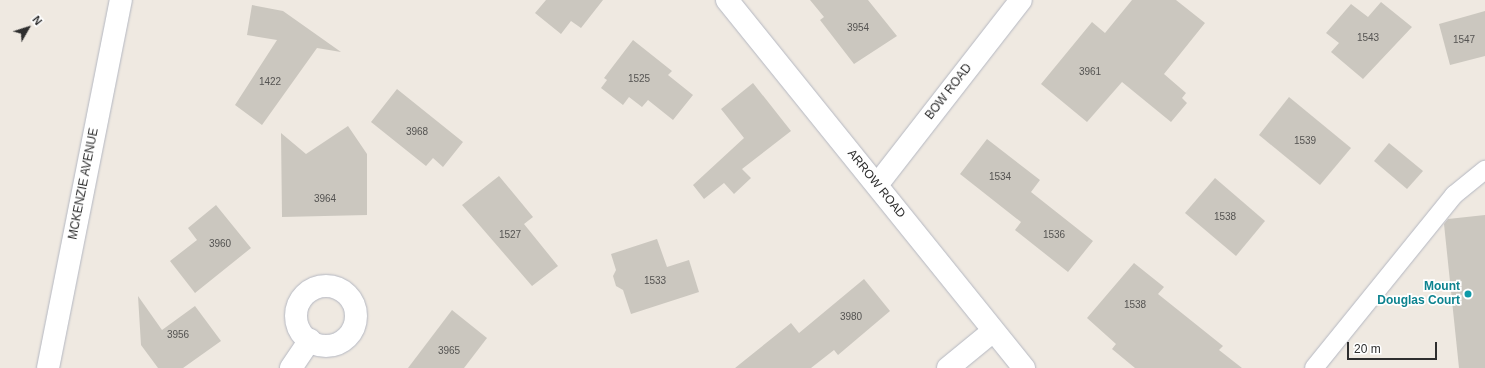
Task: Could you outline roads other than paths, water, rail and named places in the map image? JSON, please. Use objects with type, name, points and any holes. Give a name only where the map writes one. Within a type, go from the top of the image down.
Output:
[{"type":"street","name":"MCKENZIE AVENUE","points":[[48,368],[121,0]]},
{"type":"street","name":"ARROW ROAD","points":[[727,0],[1024,368]]},
{"type":"street","name":"BOW ROAD","points":[[877,185],[1021,0]]},
{"type":"street","points":[[948,368],[993,331]]},
{"type":"street","points":[[291,368],[310,340]]},
{"type":"lane","points":[[1314,368],[1454,195],[1485,170]]},
{"type":"place","name":"Mount Douglas Court","points":[[1468,294]]}]
